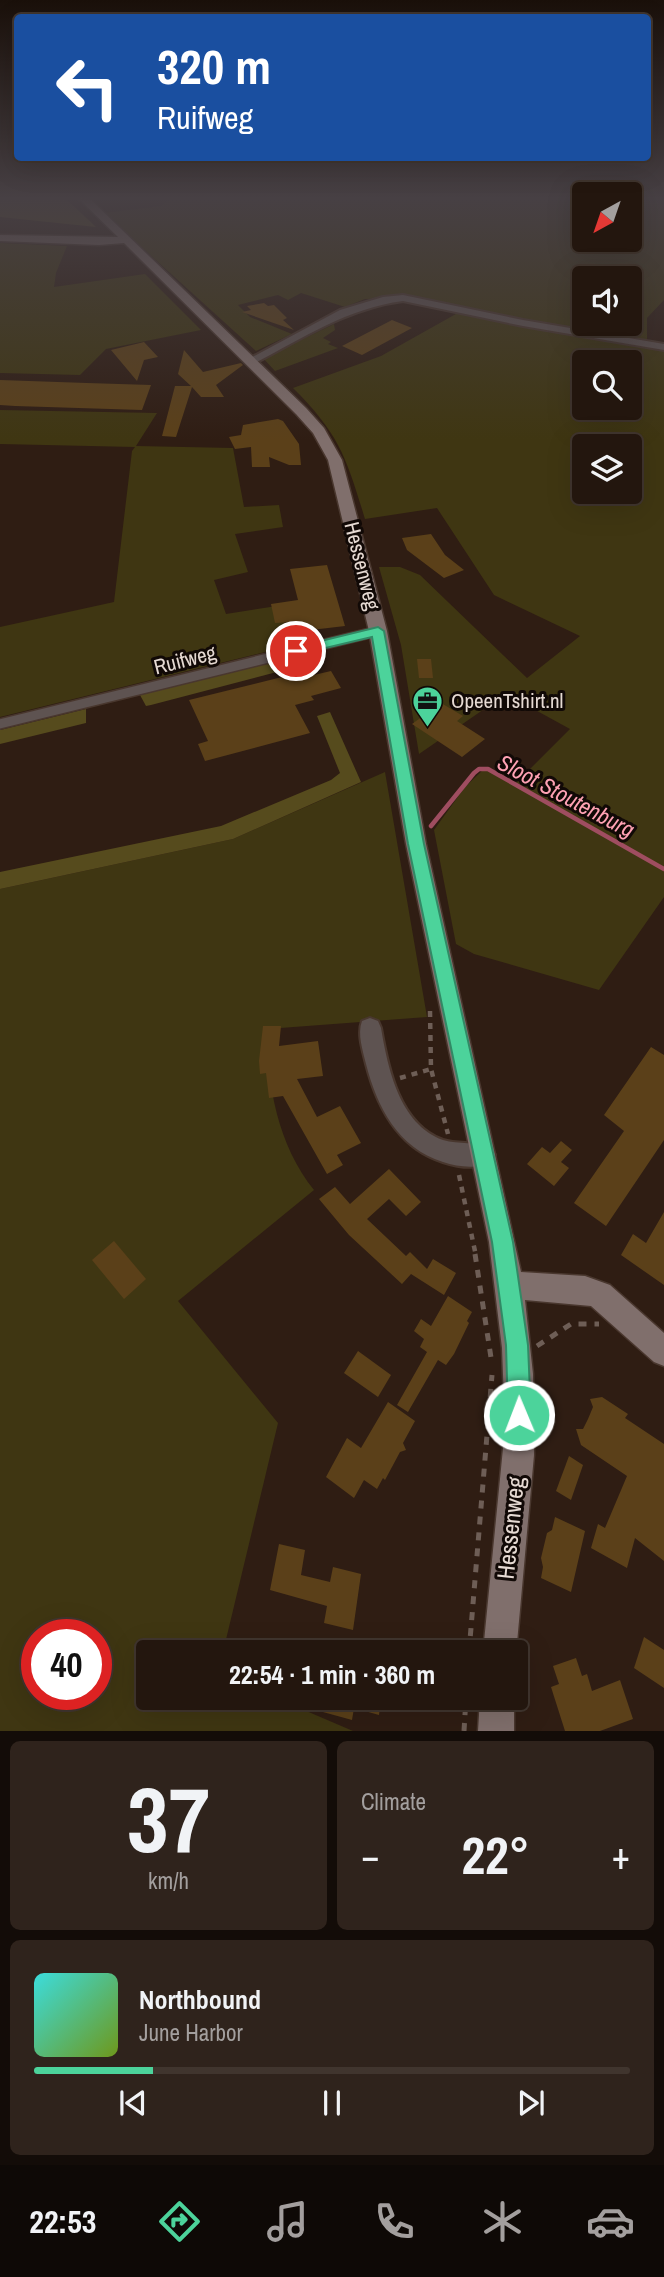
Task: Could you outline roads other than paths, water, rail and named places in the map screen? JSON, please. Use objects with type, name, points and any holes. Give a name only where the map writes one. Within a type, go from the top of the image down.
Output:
[{"type":"street","name":"Hessenweg","points":[[166,278],[319,431],[335,460],[378,631],[416,844],[510,1284],[517,1345],[519,1455],[501,1640]]},
{"type":"street","points":[[251,361],[350,309],[385,298],[403,298],[523,323],[664,347]]},
{"type":"street","points":[[370,1028],[375,1064],[382,1086],[401,1119],[419,1140],[460,1157],[483,1155]]},
{"type":"street","points":[[510,1284],[585,1290],[600,1295],[664,1352]]},
{"type":"street","points":[[496,1731],[497,1710]]},
{"type":"lane","name":"Ruifweg","points":[[0,724],[378,631]]},
{"type":"waterway","name":"Sloot Stoutenburg","points":[[431,826],[474,773],[479,769],[488,769],[664,869]]},
{"type":"place","name":"OpeenTshirt.nl","points":[[428,728]]}]
